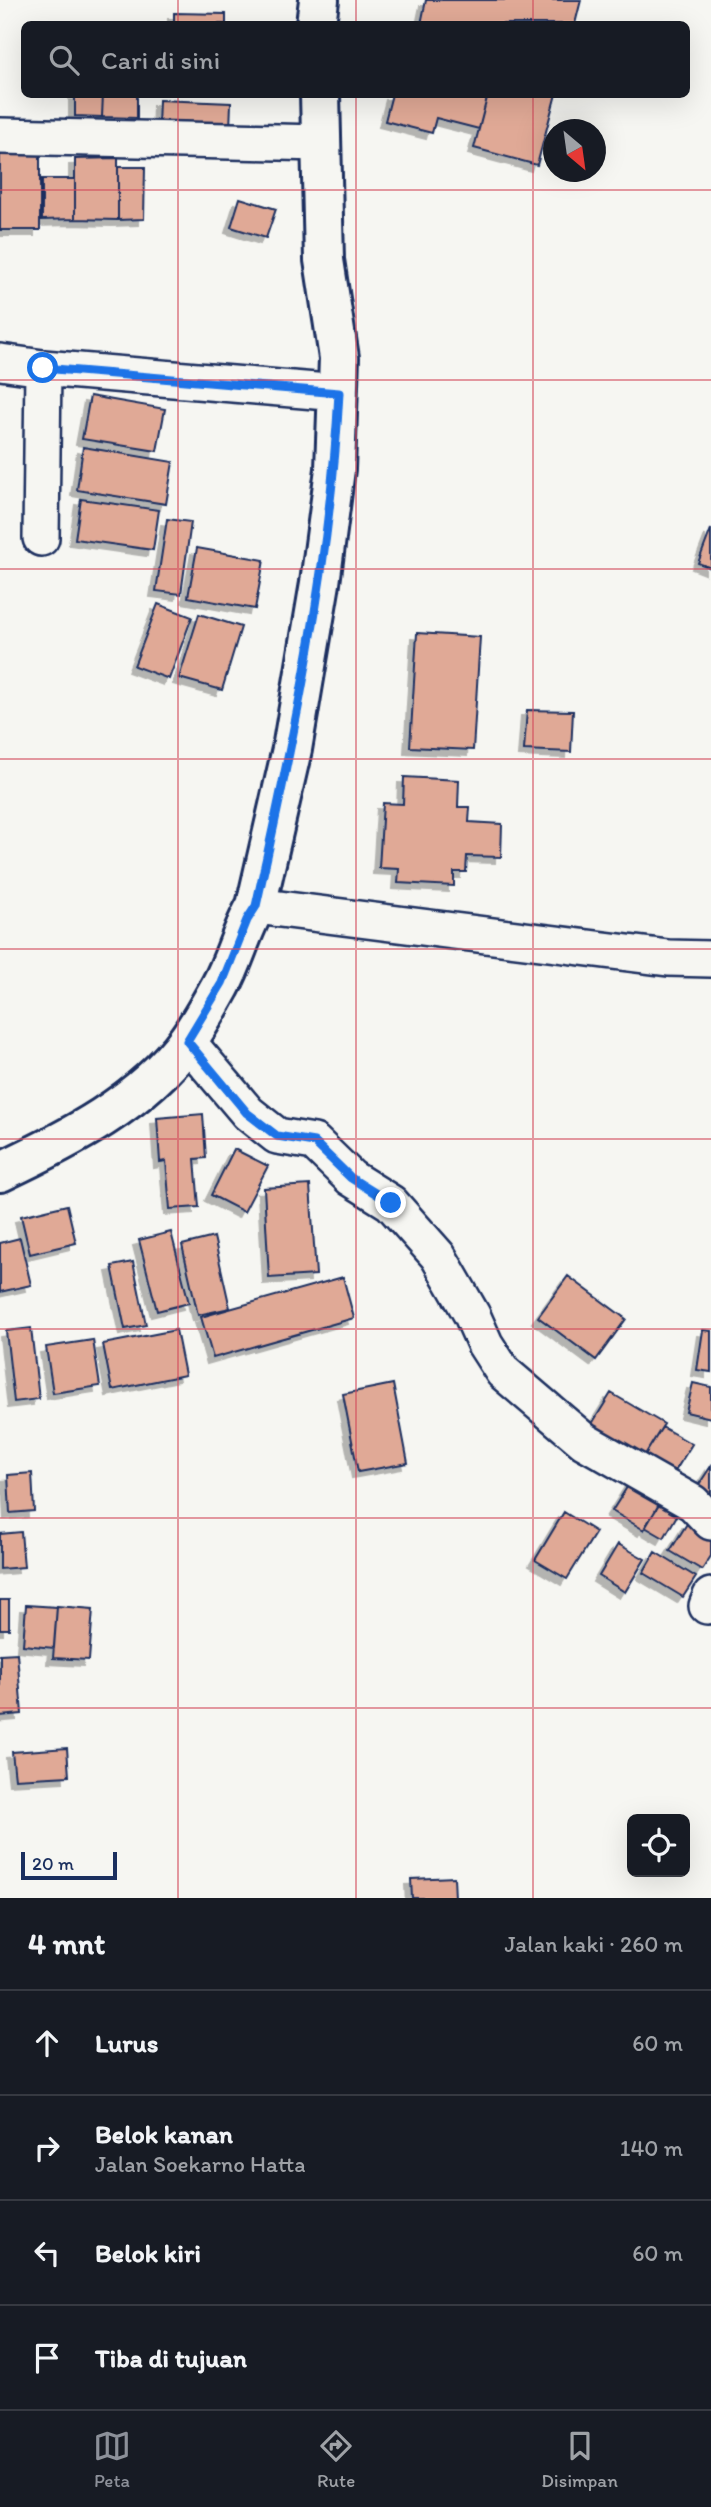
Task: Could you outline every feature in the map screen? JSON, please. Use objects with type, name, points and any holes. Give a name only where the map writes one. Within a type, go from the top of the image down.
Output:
[{"type":"street","points":[[316,21],[318,0]]},
{"type":"street","points":[[0,1171],[94,1124],[143,1088],[187,1041],[222,983],[247,920],[256,906],[292,749],[320,583],[335,469],[340,358],[324,260],[320,98]]},
{"type":"street","points":[[0,136],[322,142]]},
{"type":"street","points":[[0,362],[339,393]]},
{"type":"street","points":[[41,538],[43,368]]},
{"type":"street","points":[[256,906],[668,958],[711,959]]},
{"type":"street","points":[[187,1041],[247,1113],[277,1136],[314,1142],[351,1178],[391,1203],[438,1256],[503,1372],[584,1441],[693,1503],[711,1522]]},
{"type":"building","points":[[426,0],[581,0],[576,21],[422,21]]},
{"type":"building","points":[[174,13],[226,14],[226,21],[174,21]]},
{"type":"building","points":[[75,98],[103,98],[102,117],[75,116]]},
{"type":"building","points":[[103,98],[137,98],[137,118],[102,117]]},
{"type":"building","points":[[391,98],[487,98],[479,129],[436,118],[432,133],[385,121]]},
{"type":"building","points":[[487,98],[555,98],[549,119],[543,119],[543,143],[537,165],[474,148]]},
{"type":"building","points":[[159,100],[231,103],[230,129],[158,126]]},
{"type":"building","points":[[0,142],[40,142],[40,230],[0,230]]},
{"type":"building","points":[[118,158],[118,220],[75,219],[75,159]]},
{"type":"building","points":[[118,167],[145,167],[144,219],[118,220]]},
{"type":"building","points":[[42,179],[75,179],[75,219],[42,220]]},
{"type":"building","points":[[240,198],[276,209],[266,238],[231,227]]},
{"type":"building","points":[[90,396],[165,409],[157,451],[82,439]]},
{"type":"building","points":[[83,447],[173,462],[166,504],[77,490]]},
{"type":"building","points":[[81,499],[159,510],[153,550],[75,539]]},
{"type":"building","points":[[167,519],[191,522],[181,594],[156,591]]},
{"type":"building","points":[[711,529],[711,568],[698,563]]},
{"type":"building","points":[[197,548],[264,560],[255,609],[188,597]]},
{"type":"building","points":[[158,604],[192,617],[169,679],[134,666]]},
{"type":"building","points":[[199,614],[241,627],[222,690],[179,678]]},
{"type":"building","points":[[417,633],[480,637],[473,750],[410,747]]},
{"type":"building","points":[[527,710],[573,711],[571,752],[524,750]]},
{"type":"building","points":[[404,777],[459,780],[458,807],[470,807],[469,822],[502,824],[501,857],[467,856],[466,872],[454,872],[454,886],[398,883],[399,869],[379,868],[383,803],[403,804]]},
{"type":"building","points":[[203,1114],[206,1158],[195,1159],[199,1207],[170,1209],[166,1161],[160,1162],[157,1118]]},
{"type":"building","points":[[234,1149],[268,1166],[244,1212],[211,1195]]},
{"type":"building","points":[[310,1185],[316,1275],[269,1278],[264,1188]]},
{"type":"building","points":[[67,1205],[76,1243],[30,1254],[21,1216]]},
{"type":"building","points":[[171,1232],[189,1303],[157,1311],[139,1240]]},
{"type":"building","points":[[214,1237],[230,1308],[198,1315],[182,1245]]},
{"type":"building","points":[[20,1238],[31,1285],[0,1292],[0,1243]]},
{"type":"building","points":[[133,1262],[146,1325],[125,1329],[112,1266]]},
{"type":"building","points":[[568,1276],[626,1319],[596,1360],[538,1317]]},
{"type":"building","points":[[343,1277],[354,1318],[213,1358],[201,1317]]},
{"type":"building","points":[[31,1328],[39,1399],[14,1402],[6,1331]]},
{"type":"building","points":[[176,1330],[185,1375],[112,1390],[103,1344]]},
{"type":"building","points":[[703,1330],[711,1331],[711,1372],[697,1370]]},
{"type":"building","points":[[93,1340],[100,1386],[53,1393],[46,1347]]},
{"type":"building","points":[[693,1383],[711,1387],[711,1418],[686,1412]]},
{"type":"building","points":[[393,1384],[408,1463],[358,1472],[343,1394]]},
{"type":"building","points":[[611,1393],[664,1424],[643,1458],[590,1427]]},
{"type":"building","points":[[662,1427],[692,1444],[672,1476],[643,1458]]},
{"type":"building","points":[[711,1466],[711,1502],[694,1492]]},
{"type":"building","points":[[32,1473],[34,1511],[10,1513],[8,1475]]},
{"type":"building","points":[[634,1476],[665,1494],[644,1530],[612,1511]]},
{"type":"building","points":[[661,1502],[679,1512],[664,1538],[645,1527]]},
{"type":"building","points":[[564,1512],[596,1532],[567,1579],[535,1560]]},
{"type":"building","points":[[688,1522],[711,1535],[711,1556],[702,1570],[670,1551]]},
{"type":"building","points":[[21,1532],[24,1567],[0,1569],[0,1534]]},
{"type":"building","points":[[618,1544],[645,1559],[625,1592],[599,1576]]},
{"type":"building","points":[[655,1552],[696,1577],[683,1597],[643,1573]]},
{"type":"building","points":[[0,1600],[9,1600],[9,1629],[0,1629]]},
{"type":"building","points":[[26,1605],[57,1607],[54,1648],[23,1645]]},
{"type":"building","points":[[57,1606],[93,1609],[89,1660],[53,1658]]},
{"type":"building","points":[[17,1653],[22,1714],[0,1716],[0,1654]]},
{"type":"building","points":[[67,1748],[69,1776],[15,1779],[12,1752]]},
{"type":"building","points":[[454,1877],[455,1898],[412,1898],[411,1879]]},
{"type":"route","points":[[43,368],[339,393],[335,469],[320,583],[292,749],[256,906],[247,920],[222,983],[187,1041],[247,1113],[277,1136],[314,1142],[351,1178],[391,1203]]}]
